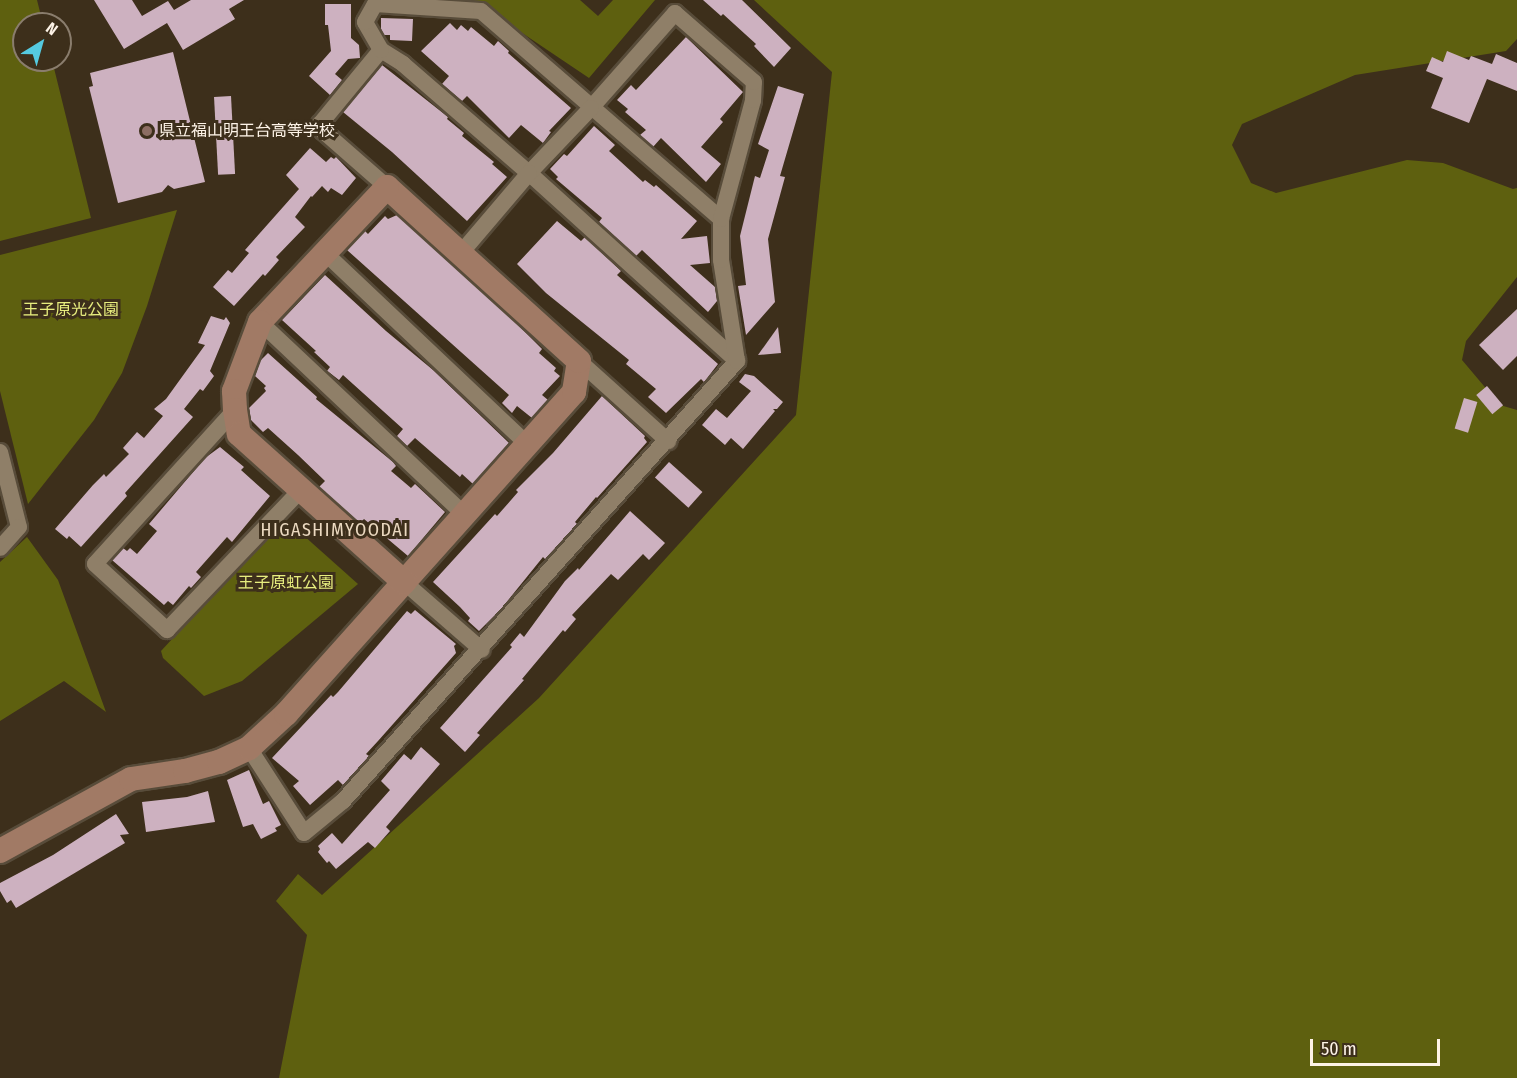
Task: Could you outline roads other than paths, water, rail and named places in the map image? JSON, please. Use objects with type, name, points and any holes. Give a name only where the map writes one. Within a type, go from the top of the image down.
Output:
[{"type":"street","points":[[721,219],[481,11],[375,4],[365,22],[381,50],[403,64],[529,173],[737,361]]},
{"type":"street","points":[[249,748],[304,832],[343,801],[482,650],[737,361],[721,260],[721,219],[753,100],[754,82],[675,13],[591,108],[529,173],[461,253]]},
{"type":"street","points":[[381,50],[320,124],[323,131],[668,441]]},
{"type":"street","points":[[387,187],[323,251],[260,322],[234,392],[239,434],[482,650]]},
{"type":"street","points":[[323,251],[528,445]]},
{"type":"street","points":[[260,322],[465,515]]},
{"type":"street","points":[[0,851],[131,779],[185,771],[219,762],[249,748],[286,714],[574,392],[579,361]]},
{"type":"street","points":[[235,410],[95,564],[166,630],[301,490]]},
{"type":"street","points":[[0,452],[19,527],[0,548]]},
{"type":"place","name":"県立福山明王台高等学校","points":[[147,131]]},
{"type":"district","name":"HIGASHIMYOODAI","points":[[335,530]]},
{"type":"park label","name":"王子原光公園","points":[[71,310]]},
{"type":"park label","name":"王子原虹公園","points":[[286,583]]}]
